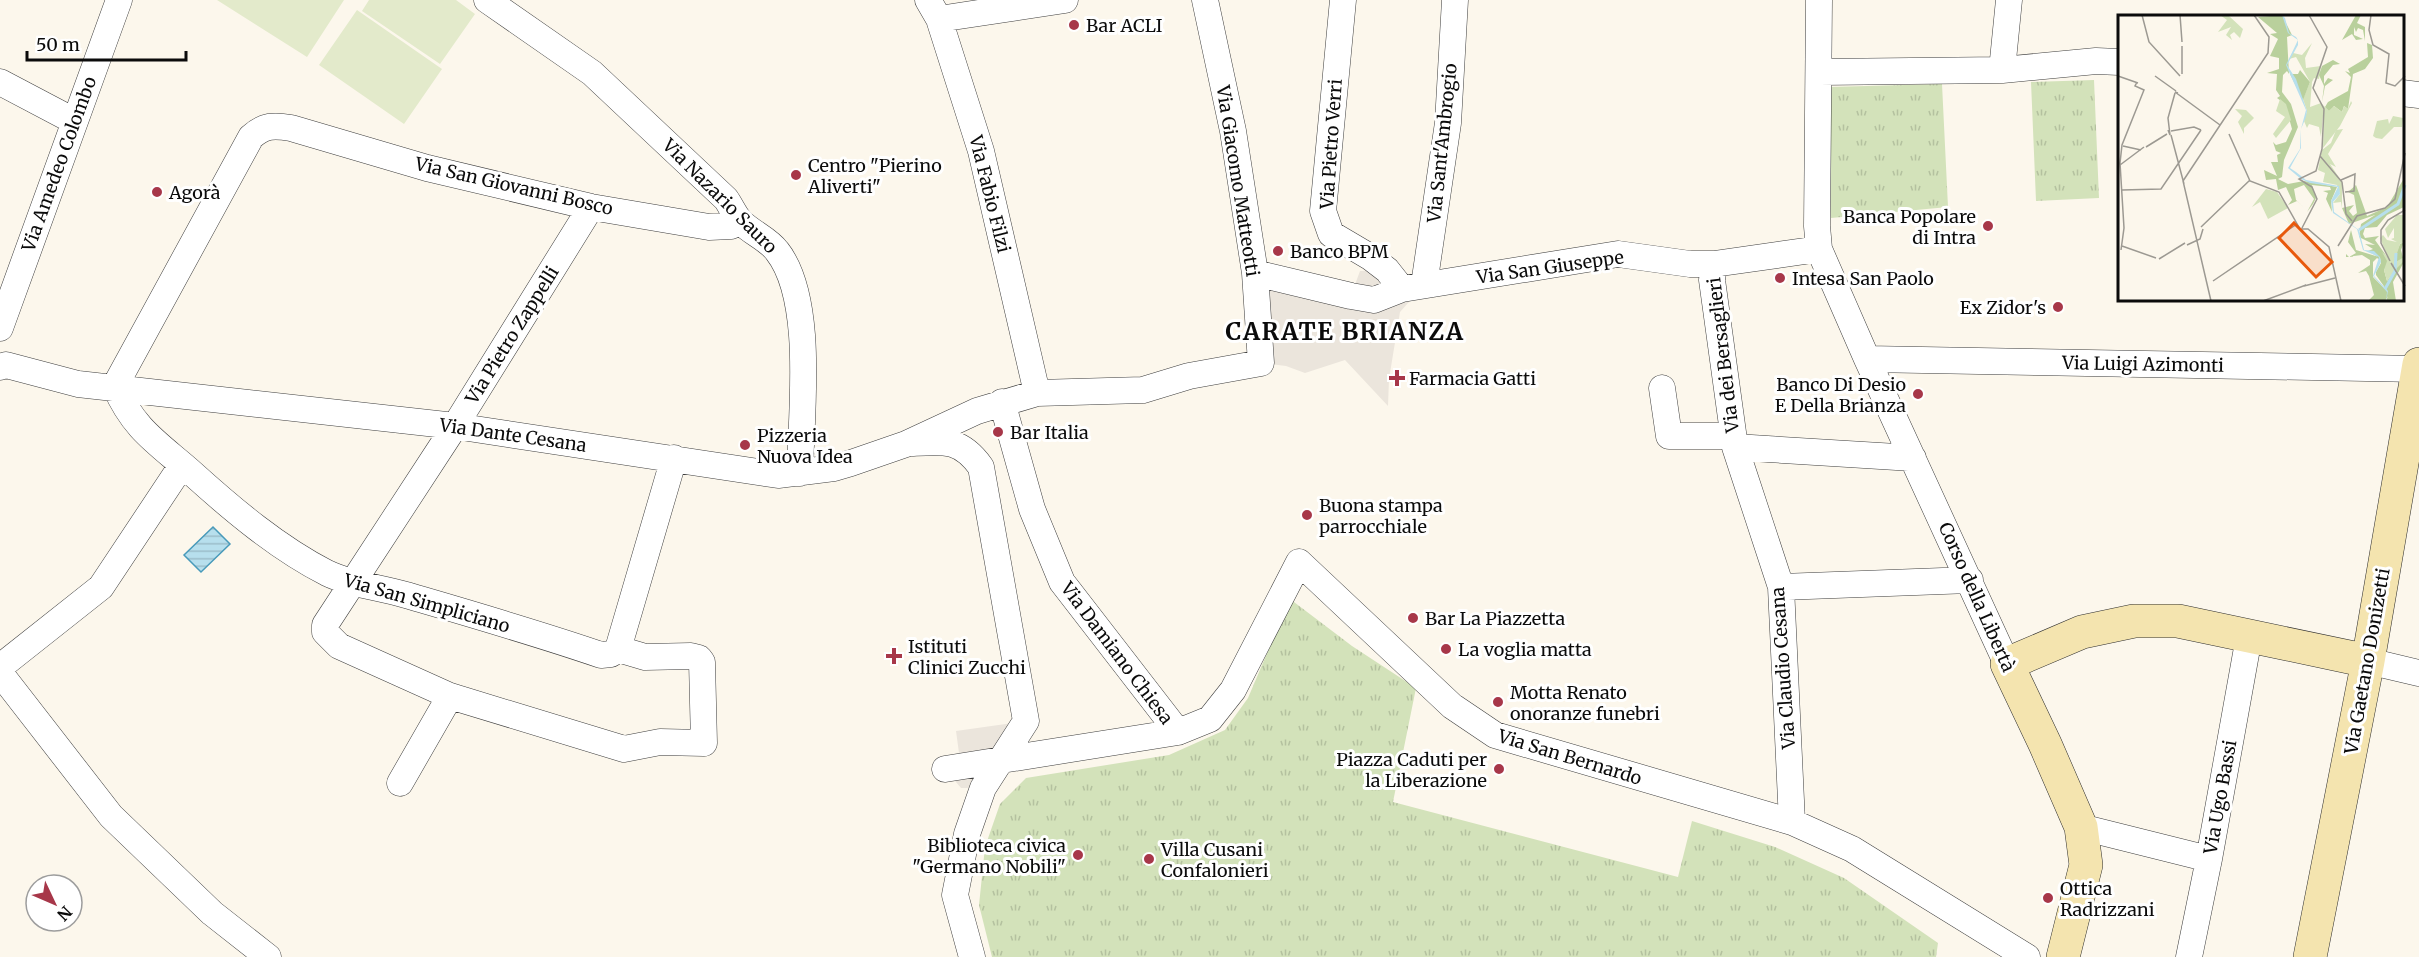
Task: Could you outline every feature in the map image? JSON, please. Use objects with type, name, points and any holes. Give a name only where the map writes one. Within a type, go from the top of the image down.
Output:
[{"type":"street","name":"Via Amedeo Colombo","points":[[0,328],[119,0]]},
{"type":"street","name":"Via Nazario Sauro","points":[[487,0],[592,73],[726,200],[741,222],[777,250],[791,274],[799,302],[802,334],[800,473]]},
{"type":"street","points":[[933,10],[1065,0]]},
{"type":"street","name":"Via Giacomo Matteotti","points":[[1205,0],[1233,131],[1255,273],[1261,363]]},
{"type":"street","name":"Via Pietro Verri","points":[[1343,0],[1323,211],[1331,234],[1413,287]]},
{"type":"street","name":"Via Sant'Ambrogio","points":[[1413,287],[1448,123],[1455,0]]},
{"type":"street","name":"Corso della Libertà","points":[[1819,0],[1817,226],[1819,249],[1866,359],[1970,580],[2081,827],[2086,865],[2066,956]]},
{"type":"street","points":[[2002,70],[2009,0]]},
{"type":"street","name":"Via Fabio Filzi","points":[[933,10],[981,151],[1037,393]]},
{"type":"street","points":[[1820,72],[2002,70],[2096,61],[2118,62]]},
{"type":"street","points":[[0,82],[74,121]]},
{"type":"street","points":[[2404,93],[2419,95]]},
{"type":"street","name":"Via San Giovanni Bosco","points":[[115,386],[251,136],[260,129],[273,125],[291,128],[427,168],[591,207],[709,227],[730,226],[741,222]]},
{"type":"street","name":"Via Pietro Zappelli","points":[[450,696],[339,646],[328,638],[325,632],[326,625],[455,426],[591,207]]},
{"type":"street","name":"Via San Giuseppe","points":[[1255,273],[1374,300],[1413,287],[1618,254],[1690,264],[1714,264],[1819,249]]},
{"type":"street","name":"Via dei Bersaglieri","points":[[1714,264],[1712,280],[1734,442]]},
{"type":"street","name":"Via Dante Cesana","points":[[2,358],[78,384],[115,386],[455,426],[778,475],[834,468],[906,444],[977,411],[1037,393],[1143,390],[1189,376],[1261,363]]},
{"type":"street","name":"Via Luigi Azimonti","points":[[1866,359],[2419,368]]},
{"type":"street","name":"Via Gaetano Donizetti","points":[[2310,957],[2368,661],[2419,364]]},
{"type":"street","name":"Via San Simpliciano","points":[[115,386],[126,411],[144,433],[221,499],[298,557],[353,584],[409,596],[602,655],[611,654],[618,649],[645,657],[691,656],[699,658],[702,662],[704,744],[660,742],[624,750],[450,696]]},
{"type":"street","points":[[1662,388],[1669,436],[1913,458]]},
{"type":"street","name":"Via Damiano Chiesa","points":[[1002,402],[1032,509],[1062,582],[1178,732]]},
{"type":"street","points":[[972,957],[955,895],[967,834],[983,788],[1026,721],[985,480],[981,467],[960,445],[969,422],[977,411]]},
{"type":"street","name":"Via Dante Cesana","points":[[906,444],[935,442],[960,445]]},
{"type":"street","name":"Via Claudio Cesana","points":[[1734,442],[1781,587],[1792,822]]},
{"type":"street","points":[[618,649],[674,458]]},
{"type":"street","points":[[0,667],[101,587],[182,465]]},
{"type":"street","name":"Via San Bernardo","points":[[1178,732],[1210,719],[1233,690],[1299,562],[1452,706],[1495,735],[1792,822],[1852,849],[2027,957]]},
{"type":"street","points":[[1781,587],[1970,580]]},
{"type":"street","points":[[2007,664],[2082,632],[2134,621],[2178,621],[2419,673]]},
{"type":"street","name":"Via Ugo Bassi","points":[[2189,957],[2249,637]]},
{"type":"street","points":[[0,673],[111,816],[212,913],[268,957]]},
{"type":"street","points":[[400,783],[450,696]]},
{"type":"street","points":[[945,769],[1178,732]]},
{"type":"street","points":[[2081,827],[2209,859]]},
{"type":"green space","points":[[217,0],[344,0],[307,57]]},
{"type":"green space","points":[[369,0],[456,0],[475,14],[440,64],[362,11]]},
{"type":"green space","points":[[357,10],[442,69],[404,124],[319,65]]},
{"type":"green space","points":[[2094,80],[2099,198],[2036,201],[2031,82]]},
{"type":"green space","points":[[1942,84],[1948,207],[1831,218],[1829,87]]},
{"type":"green space","points":[[1290,599],[1352,646],[1416,688],[1393,802],[1678,877],[1692,821],[1775,847],[1844,878],[1938,943],[1936,957],[992,957],[979,905],[985,847],[1000,804],[1026,778],[1169,755],[1225,730],[1248,698]]},
{"type":"shaded area","points":[[1387,270],[1424,285],[1400,312],[1389,379],[1388,406],[1345,360],[1305,373],[1286,366],[1261,363],[1260,281],[1349,301],[1360,271]]},
{"type":"shaded area","points":[[1026,721],[983,788],[961,788],[945,769],[959,753],[956,731]]},
{"type":"water","points":[[213,527],[230,544],[201,572],[184,555]]},
{"type":"place","name":"Bar ACLI","points":[[1074,25]]},
{"type":"place","name":"Centro \"Pierino Aliverti\"","points":[[796,175]]},
{"type":"place","name":"Agorà","points":[[157,192]]},
{"type":"place","name":"Banca Popolare di Intra","points":[[1988,226]]},
{"type":"place","name":"Banco BPM","points":[[1278,251]]},
{"type":"place","name":"Intesa San Paolo","points":[[1780,278]]},
{"type":"place","name":"Ex Zidor's","points":[[2058,307]]},
{"type":"place","name":"Farmacia Gatti","points":[[1397,378]]},
{"type":"place","name":"Banco Di Desio E Della Brianza","points":[[1918,394]]},
{"type":"place","name":"Bar Italia","points":[[998,432]]},
{"type":"place","name":"Pizzeria Nuova Idea","points":[[745,445]]},
{"type":"place","name":"Buona stampa parrocchiale","points":[[1307,515]]},
{"type":"place","name":"Bar La Piazzetta","points":[[1413,618]]},
{"type":"place","name":"La voglia matta","points":[[1446,649]]},
{"type":"place","name":"Istituti Clinici Zucchi","points":[[894,656]]},
{"type":"place","name":"Motta Renato onoranze funebri","points":[[1498,702]]},
{"type":"place","name":"Piazza Caduti per la Liberazione","points":[[1499,769]]},
{"type":"place","name":"Biblioteca civica \"Germano Nobili\"","points":[[1078,855]]},
{"type":"place","name":"Villa Cusani Confalonieri","points":[[1149,859]]},
{"type":"place","name":"Ottica Radrizzani","points":[[2048,898]]},
{"type":"district","name":"CARATE BRIANZA","points":[[1345,331]]}]
